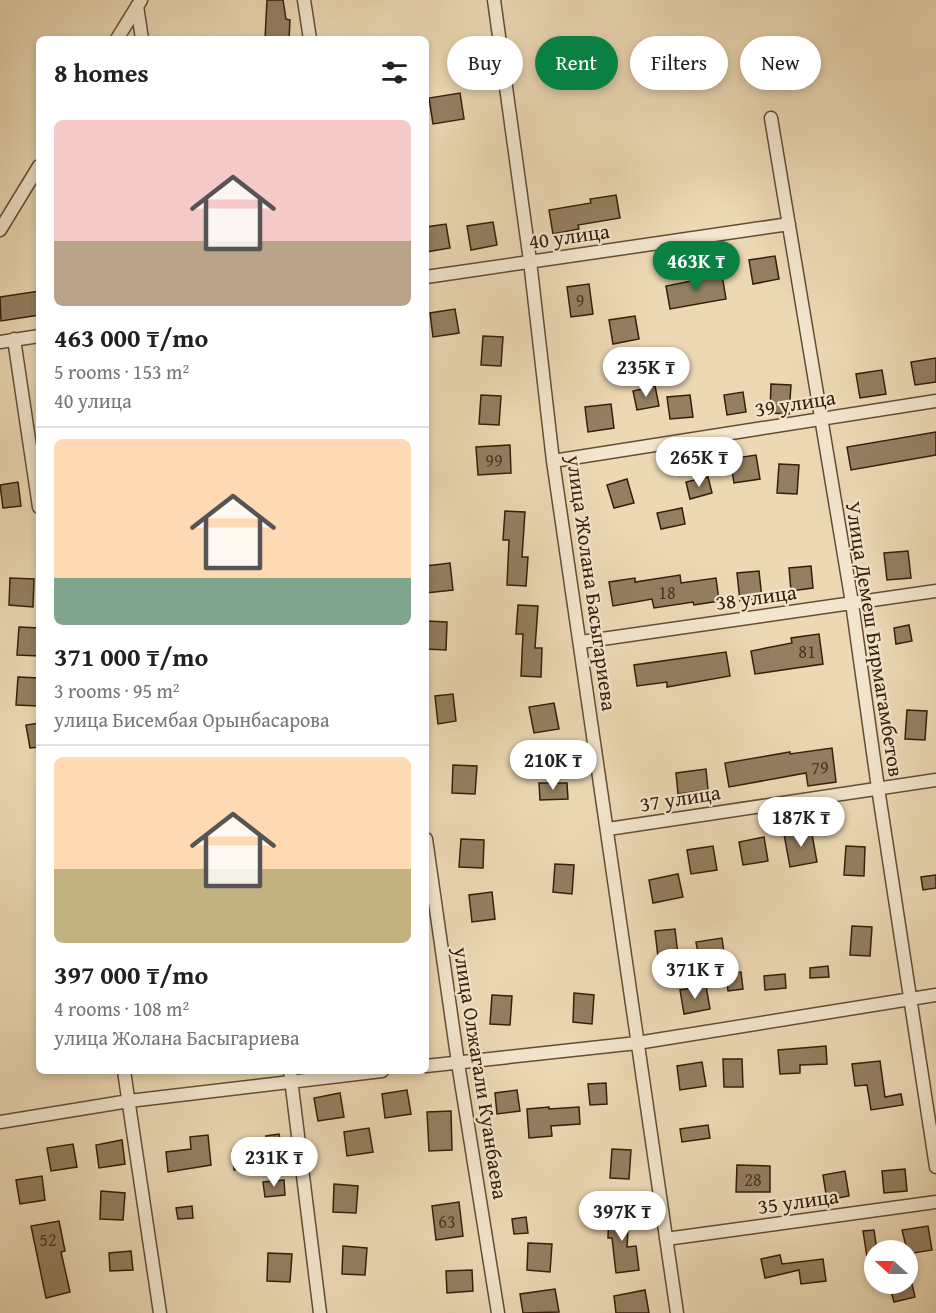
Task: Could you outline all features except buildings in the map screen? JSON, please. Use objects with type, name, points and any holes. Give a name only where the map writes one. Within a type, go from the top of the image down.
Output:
[{"type":"street","points":[[304,0],[310,36]]},
{"type":"street","name":"улица Жолана Басыгариева","points":[[494,0],[530,261],[554,461],[677,1313]]},
{"type":"street","points":[[119,36],[139,3]]},
{"type":"street","points":[[139,3],[142,36]]},
{"type":"street","name":"Улица Демеш Бирмагамбетов","points":[[771,118],[852,603],[936,1167]]},
{"type":"street","points":[[0,230],[36,171]]},
{"type":"street","name":"40 улица","points":[[429,277],[789,224]]},
{"type":"street","points":[[0,342],[36,336]]},
{"type":"street","points":[[14,339],[36,487]]},
{"type":"street","name":"39 улица","points":[[554,461],[936,401]]},
{"type":"street","name":"38 улица","points":[[581,642],[936,591]]},
{"type":"street","name":"37 улица","points":[[608,829],[936,780]]},
{"type":"street","name":"улица Олжагали Куанбаева","points":[[429,860],[458,1063],[498,1313]]},
{"type":"street","points":[[429,1066],[637,1043],[936,994]]},
{"type":"street","points":[[124,1074],[160,1313]]},
{"type":"street","points":[[0,1122],[291,1076],[327,1074]]},
{"type":"street","points":[[291,1076],[320,1313]]},
{"type":"street","name":"35 улица","points":[[666,1239],[936,1202]]}]
